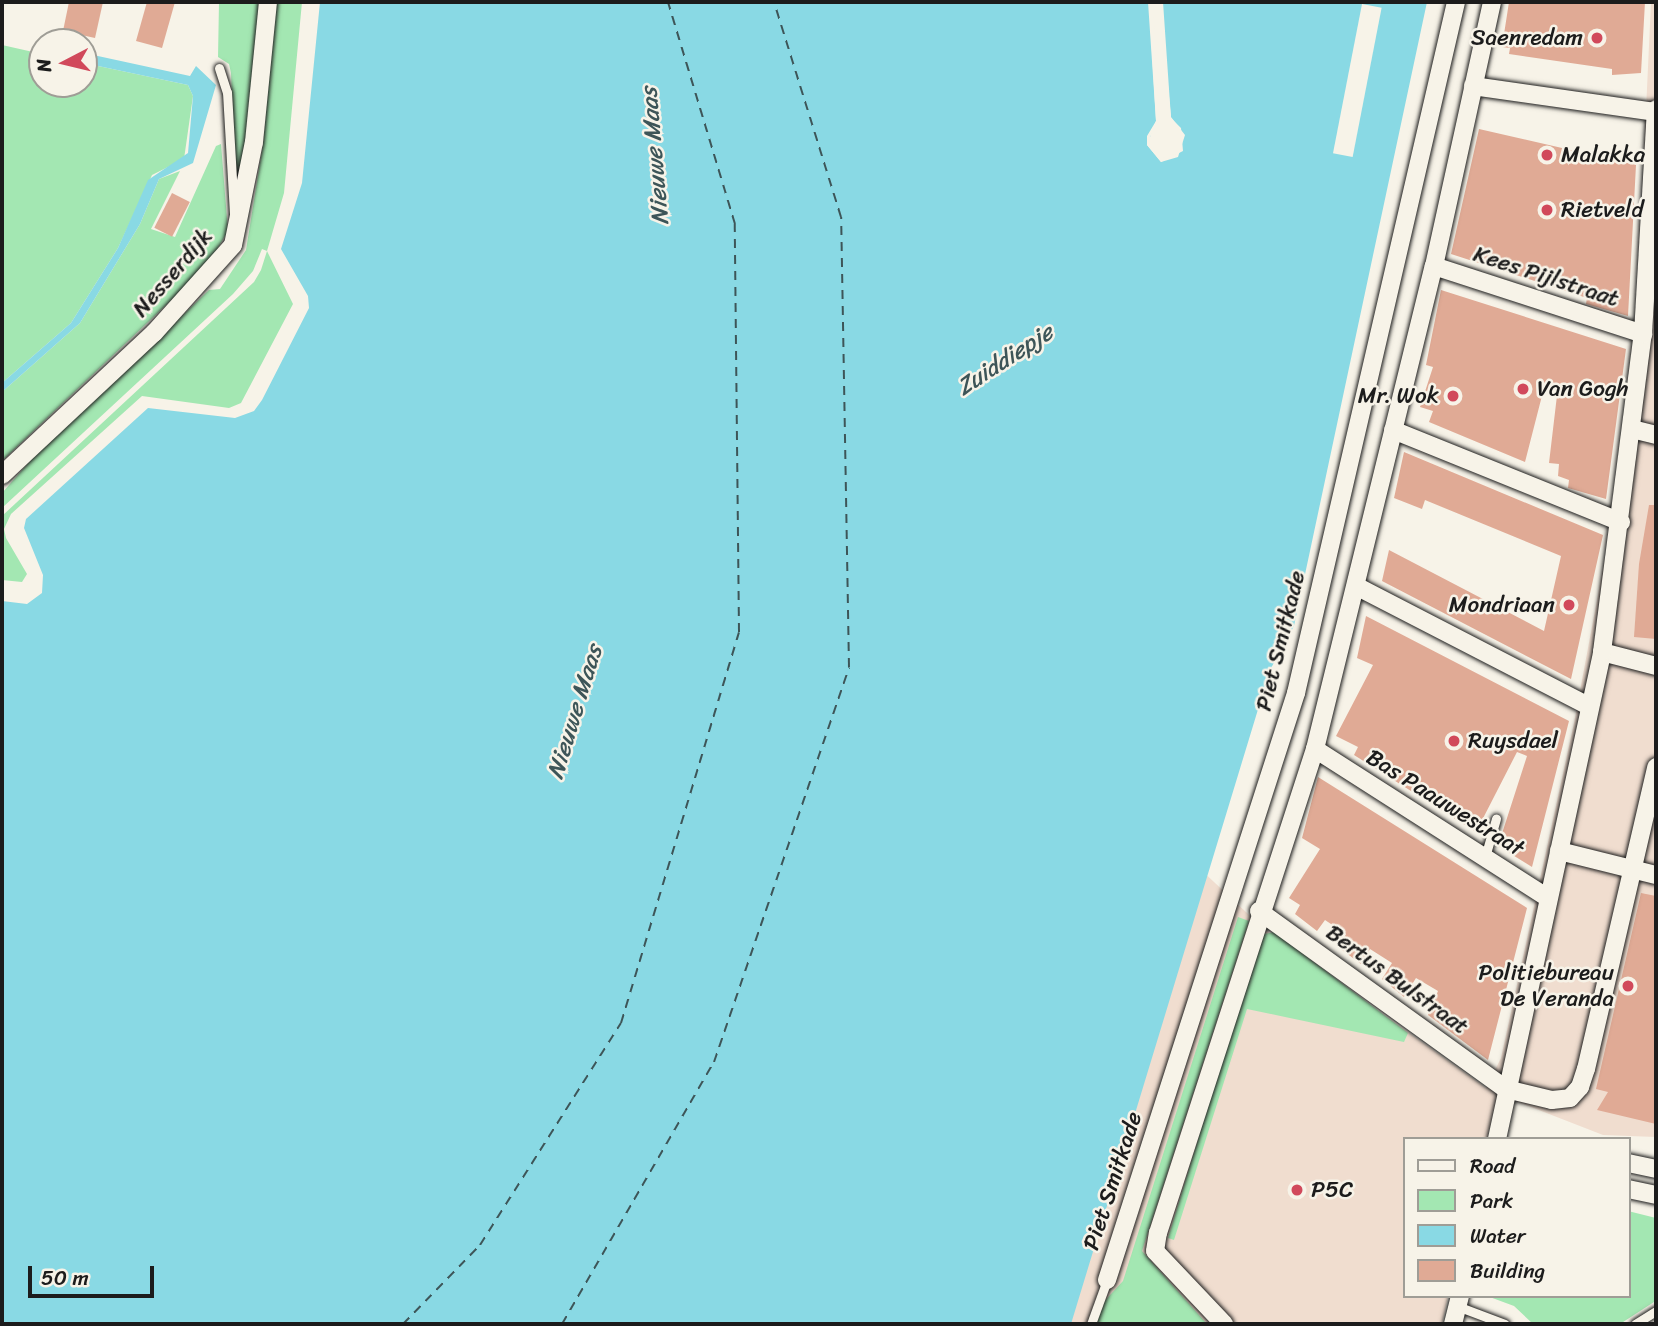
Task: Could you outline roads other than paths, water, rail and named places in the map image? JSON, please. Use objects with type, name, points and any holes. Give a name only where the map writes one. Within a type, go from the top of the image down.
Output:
[{"type":"street","name":"Nesserdijk","points":[[2,474],[205,281],[233,244],[240,225],[254,142],[268,2]]},
{"type":"street","name":"Piet Smitkade","points":[[1107,1280],[1296,693],[1456,2]]},
{"type":"street","points":[[1224,1324],[1155,1251],[1259,911],[1315,749],[1434,266],[1492,2]]},
{"type":"street","points":[[1473,86],[1656,111],[1643,334],[1642,431],[1621,522],[1591,707],[1506,1089],[1502,1137]]},
{"type":"street","name":"Kees Pijlstraat","points":[[1434,266],[1643,334]]},
{"type":"street","points":[[1393,430],[1621,522]]},
{"type":"street","points":[[1356,586],[1591,707]]},
{"type":"street","points":[[1602,652],[1656,666]]},
{"type":"street","name":"Bas Paauwestraat","points":[[1315,749],[1548,898]]},
{"type":"street","points":[[1506,1089],[1559,1100],[1574,1096],[1580,1087],[1635,870],[1656,766]]},
{"type":"street","points":[[1559,851],[1656,875]]},
{"type":"street","name":"Bertus Bulstraat","points":[[1259,911],[1506,1089]]},
{"type":"street","points":[[1630,1163],[1656,1169]]},
{"type":"street","points":[[1630,1189],[1656,1195]]},
{"type":"street","points":[[1453,1324],[1459,1301]]},
{"type":"lane","points":[[219,68],[227,92],[233,212],[240,225]]},
{"type":"lane","points":[[1485,857],[1496,819]]},
{"type":"lane","points":[[1091,1324],[1107,1280]]},
{"type":"lane","points":[[1459,1301],[1505,1324]]},
{"type":"lane","points":[[1635,1324],[1656,1311]]},
{"type":"water","points":[[320,2],[1149,2],[1156,121],[1147,145],[1161,162],[1183,151],[1181,128],[1171,118],[1163,2],[1427,2],[1294,626],[1270,670],[1071,1324],[2,1324],[2,601],[27,604],[42,593],[43,575],[24,528],[26,519],[148,408],[235,418],[254,411],[262,400],[309,308],[308,296],[281,249],[302,183]]},
{"type":"water","points":[[98,56],[190,76],[196,66],[216,85],[193,163],[159,179],[140,224],[80,323],[2,392],[2,383],[71,323],[118,248],[148,180],[188,153],[193,96],[188,85],[98,66]]},
{"type":"place","name":"Saenredam","points":[[1597,38]]},
{"type":"place","name":"Malakka","points":[[1547,155]]},
{"type":"place","name":"Rietveld","points":[[1547,210]]},
{"type":"place","name":"Van Gogh","points":[[1523,389]]},
{"type":"place","name":"Mr. Wok","points":[[1453,396]]},
{"type":"place","name":"Mondriaan","points":[[1569,605]]},
{"type":"place","name":"Ruysdael","points":[[1454,741]]},
{"type":"place","name":"Politiebureau De Veranda","points":[[1628,986]]},
{"type":"place","name":"P5C","points":[[1297,1190]]},
{"type":"water label","name":"Nieuwe Maas","points":[[655,156]]},
{"type":"water label","name":"Zuiddiepje","points":[[1005,360]]},
{"type":"water label","name":"Nieuwe Maas","points":[[575,712]]}]
